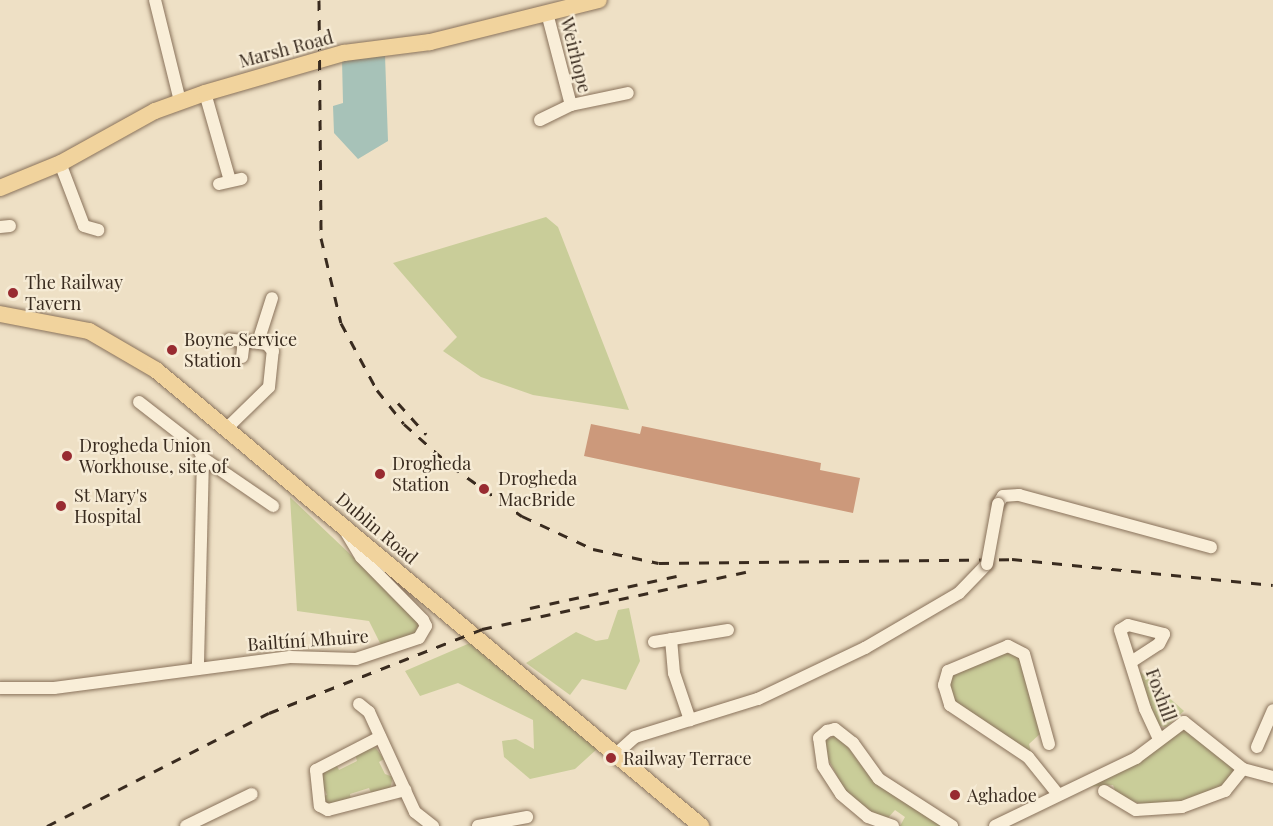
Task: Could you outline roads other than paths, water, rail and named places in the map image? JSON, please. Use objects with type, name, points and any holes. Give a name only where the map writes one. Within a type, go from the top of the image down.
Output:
[{"type":"main road","name":"Marsh Road","points":[[0,188],[60,163],[180,101],[205,93],[344,53],[430,42],[599,0]]},
{"type":"main road","name":"Dublin Road","points":[[0,314],[60,323],[117,344],[226,429],[701,826]]},
{"type":"street","points":[[155,0],[180,101]]},
{"type":"street","name":"Weirhope","points":[[547,13],[571,105]]},
{"type":"street","points":[[205,93],[230,181]]},
{"type":"street","name":"Weirhope","points":[[540,120],[571,105],[628,93]]},
{"type":"street","points":[[60,163],[84,226],[98,230]]},
{"type":"street","points":[[258,342],[272,298]]},
{"type":"street","points":[[226,429],[269,387],[273,351],[258,342],[229,339]]},
{"type":"street","points":[[242,357],[244,340]]},
{"type":"street","points":[[140,402],[198,448],[203,458],[198,669]]},
{"type":"street","points":[[203,458],[273,506]]},
{"type":"street","points":[[616,754],[635,737],[758,699],[935,609],[978,579],[987,564],[998,504],[1003,496],[1019,495],[1211,548]]},
{"type":"street","name":"Bailtíní Mhuire","points":[[0,688],[54,688],[290,657],[356,659],[424,633],[423,620],[361,557],[344,528]]},
{"type":"street","points":[[654,642],[728,630]]},
{"type":"street","points":[[671,639],[674,673],[690,720]]},
{"type":"street","points":[[1049,744],[1024,654],[1008,646],[948,671],[944,685],[950,705],[1028,757],[1056,792]]},
{"type":"street","name":"Foxhill","points":[[1131,662],[1159,739]]},
{"type":"street","points":[[359,704],[380,737],[421,820],[433,826]]},
{"type":"street","points":[[1257,747],[1273,710]]},
{"type":"street","points":[[1002,824],[1056,792],[1137,758],[1159,739],[1189,721],[1243,769],[1273,777]]},
{"type":"street","points":[[893,826],[867,817],[841,794],[823,766],[819,738],[827,731],[835,729],[853,743],[879,779],[952,826]]},
{"type":"street","points":[[380,737],[316,770],[320,806],[328,810],[405,790]]},
{"type":"street","points":[[1104,791],[1136,810],[1166,810],[1206,801],[1225,791],[1243,769]]},
{"type":"street","points":[[186,826],[252,794]]},
{"type":"street","points":[[217,812],[219,826]]},
{"type":"street","points":[[478,826],[527,817]]},
{"type":"railway","points":[[319,0],[321,238],[341,323],[377,390],[404,424],[451,466],[522,516],[593,549],[659,563],[1012,559],[1273,585]]},
{"type":"railway","points":[[398,403],[426,434]]},
{"type":"railway","points":[[47,826],[269,713],[482,629],[756,570]]},
{"type":"railway","points":[[530,608],[677,576]]},
{"type":"place","name":"The Railway Tavern","points":[[13,293]]},
{"type":"place","name":"Boyne Service Station","points":[[172,350]]},
{"type":"place","name":"Drogheda Union Workhouse, site of","points":[[67,456]]},
{"type":"place","name":"Drogheda Station","points":[[380,474]]},
{"type":"place","name":"Drogheda MacBride","points":[[484,489]]},
{"type":"place","name":"St Mary's Hospital","points":[[61,506]]},
{"type":"place","name":"Railway Terrace","points":[[611,758]]},
{"type":"place","name":"Aghadoe","points":[[955,795]]}]
